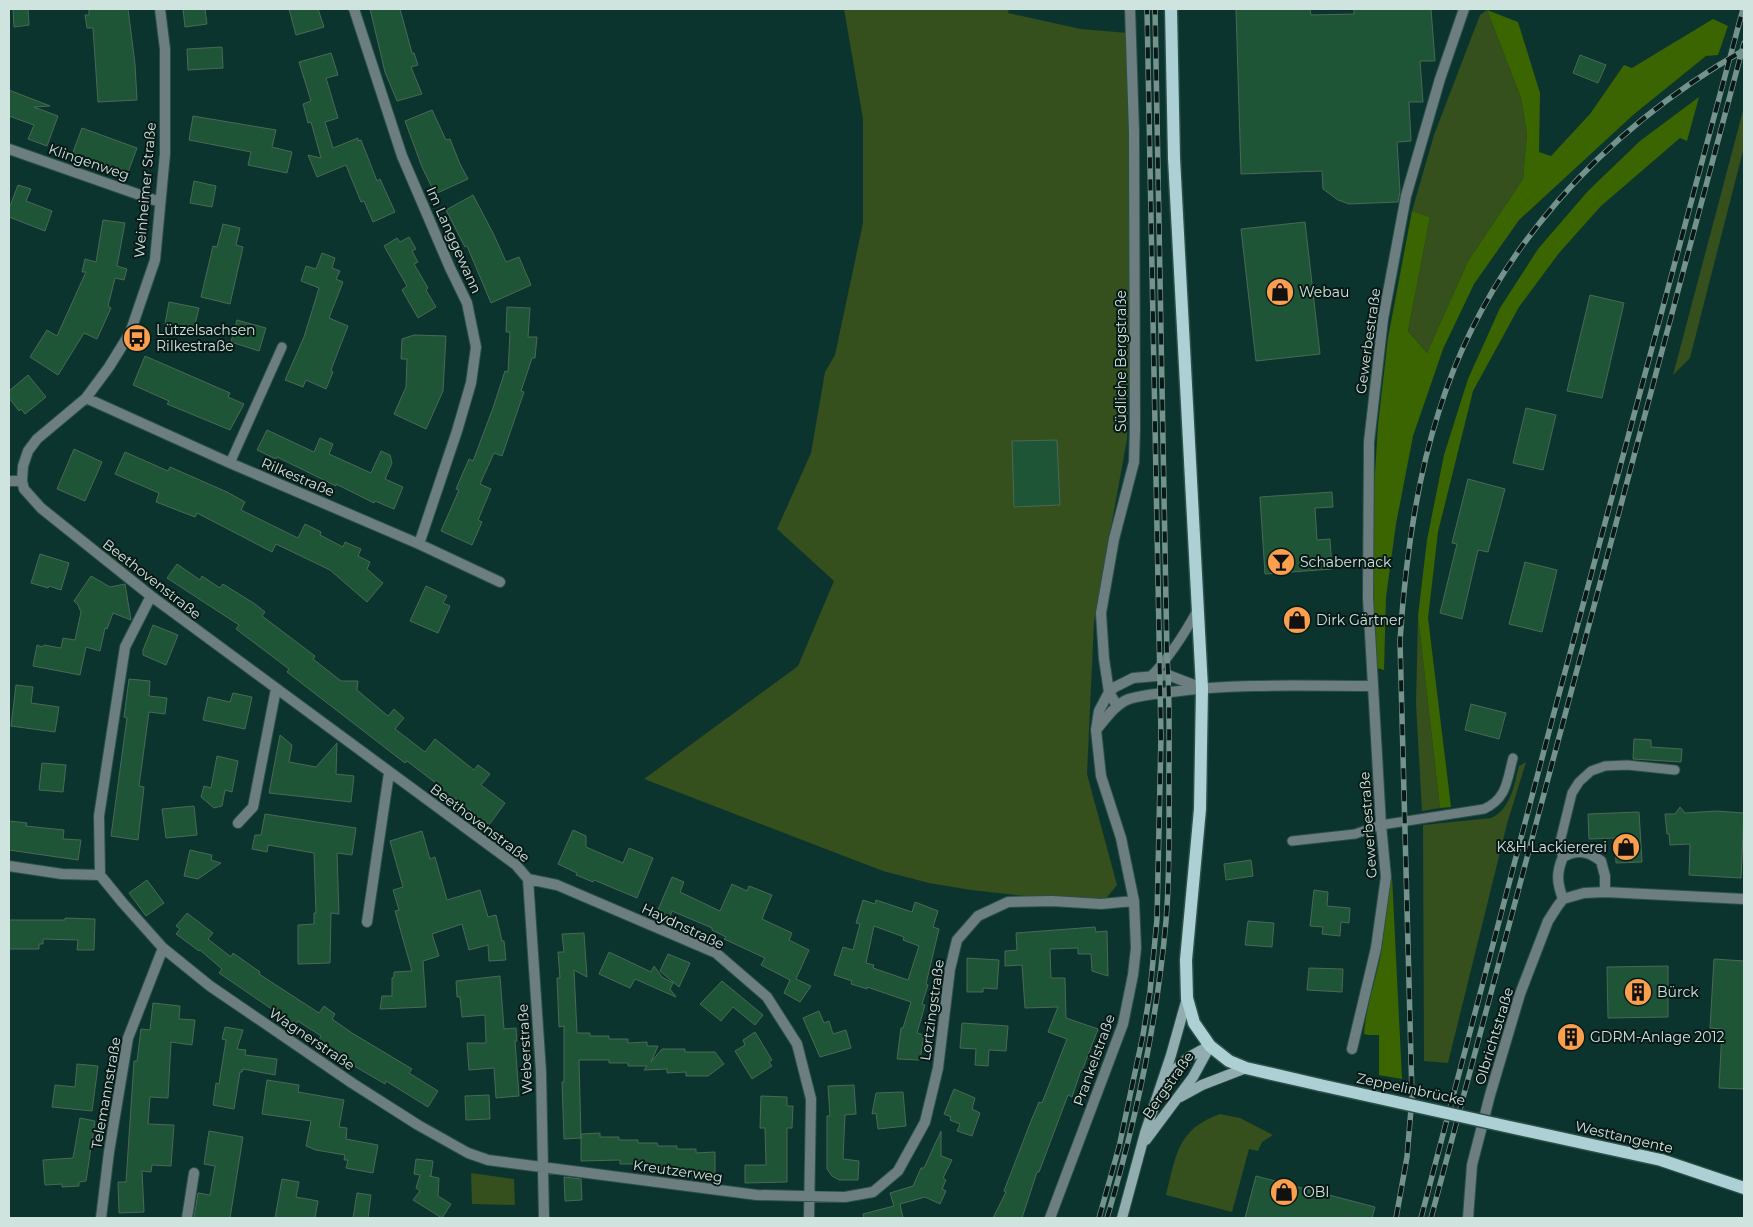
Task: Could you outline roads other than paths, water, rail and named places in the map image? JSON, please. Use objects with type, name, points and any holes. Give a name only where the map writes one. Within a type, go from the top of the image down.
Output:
[{"type":"main road","points":[[1171,9],[1174,158],[1202,688],[1200,809],[1186,960],[1187,998],[1194,1023],[1210,1046],[1229,1061],[1246,1068]]},
{"type":"main road","points":[[1162,1081],[1187,998]]},
{"type":"main road","name":"Bergstraße","points":[[1122,1218],[1162,1081],[1189,1057],[1210,1046]]},
{"type":"main road","name":"Bergstraße","points":[[1142,1145],[1193,1077],[1210,1046]]},
{"type":"main road","points":[[1177,1099],[1202,1085],[1246,1068]]},
{"type":"main road","name":"Zeppelinbrücke","points":[[1246,1068],[1496,1124]]},
{"type":"main road","name":"Westtangente","points":[[1496,1124],[1661,1160],[1744,1188]]},
{"type":"street","name":"Weinheimer Straße","points":[[22,481],[23,466],[28,451],[37,439],[86,398],[109,367],[130,333],[155,260],[165,154],[165,49],[160,9]]},
{"type":"street","name":"Im Langgewann","points":[[354,9],[402,156],[467,304],[476,347],[471,383],[419,544]]},
{"type":"street","name":"Südliche Bergstraße","points":[[1117,706],[1109,692],[1104,659],[1101,613],[1114,539],[1134,462],[1134,142],[1130,9]]},
{"type":"street","name":"Gewerbestraße","points":[[1352,1050],[1376,948],[1386,878],[1381,825],[1368,598],[1369,442],[1384,319],[1406,196],[1440,79],[1464,9]]},
{"type":"street","name":"Klingenweg","points":[[9,149],[160,202]]},
{"type":"street","name":"Rilkestraße","points":[[86,398],[230,463],[419,544],[500,582]]},
{"type":"street","points":[[9,481],[22,481]]},
{"type":"street","name":"Beethovenstraße","points":[[22,481],[24,489],[40,508],[151,596],[276,690],[516,865],[528,879]]},
{"type":"street","points":[[9,866],[62,874],[100,875],[99,816],[125,647],[151,596]]},
{"type":"street","points":[[1109,692],[1133,678],[1168,674],[1202,688]]},
{"type":"street","points":[[1096,730],[1117,706],[1128,700],[1202,688],[1236,686],[1373,686]]},
{"type":"street","points":[[238,823],[253,807],[276,690]]},
{"type":"street","name":"Prankelstraße","points":[[1050,1218],[1123,1024],[1133,975],[1136,948],[1134,901],[1121,838],[1101,776],[1096,730],[1099,711],[1109,692]]},
{"type":"street","points":[[367,922],[389,772]]},
{"type":"street","points":[[1605,892],[1605,876],[1601,861],[1587,852],[1570,853],[1563,857],[1558,868],[1557,878],[1563,899],[1584,893],[1605,892],[1744,900]]},
{"type":"street","name":"Wagnerstraße","points":[[100,875],[162,948],[210,986],[352,1084],[418,1126],[468,1152],[488,1160],[544,1166]]},
{"type":"street","name":"Weberstraße","points":[[528,879],[541,1072],[544,1218]]},
{"type":"street","name":"Haydnstraße","points":[[528,879],[557,885],[716,953],[767,997],[797,1044],[811,1099],[809,1218]]},
{"type":"street","name":"Olbrichtstraße","points":[[1468,1218],[1472,1165],[1490,1095],[1526,978],[1548,921],[1556,906],[1563,899]]},
{"type":"street","name":"Lortzingstraße","points":[[810,1196],[845,1197],[873,1192],[898,1171],[925,1122],[938,1068],[950,969],[957,940],[978,916],[1008,902],[1052,901],[1101,904],[1134,901]]},
{"type":"street","name":"Telemannstraße","points":[[101,1218],[109,1152],[128,1038],[162,948]]},
{"type":"street","name":"Kreutzerweg","points":[[544,1166],[757,1195],[810,1196]]},
{"type":"street","points":[[187,1218],[194,1173]]},
{"type":"lane","points":[[230,463],[282,347]]},
{"type":"lane","points":[[1151,676],[1186,633],[1198,609]]},
{"type":"lane","points":[[1292,841],[1355,834],[1381,825],[1473,812],[1493,805],[1505,789],[1513,758]]},
{"type":"lane","points":[[1563,857],[1559,846],[1572,793],[1579,782],[1591,771],[1605,766],[1627,765],[1675,770]]},
{"type":"railway","points":[[1099,1218],[1119,1147],[1143,1035],[1150,992],[1157,919],[1161,736],[1147,9]]},
{"type":"railway","points":[[1107,1218],[1136,1108],[1151,1034],[1162,959],[1168,885],[1169,702],[1155,9]]},
{"type":"railway","points":[[1421,1218],[1551,724],[1743,9]]},
{"type":"railway","points":[[1431,1218],[1744,43]]},
{"type":"railway","points":[[1396,1218],[1407,1157],[1412,1097],[1400,641],[1412,524],[1423,467],[1439,411],[1460,354],[1488,300],[1520,249],[1557,202],[1599,158],[1644,118],[1693,82],[1744,50]]},
{"type":"place","name":"Webau","points":[[1280,292]]},
{"type":"place","name":"Lützelsachsen Rilkestraße","points":[[137,338]]},
{"type":"place","name":"Schabernack","points":[[1281,562]]},
{"type":"place","name":"Dirk Gärtner","points":[[1297,620]]},
{"type":"place","name":"K&H Lackiererei","points":[[1626,847]]},
{"type":"place","name":"Bürck","points":[[1638,992]]},
{"type":"place","name":"GDRM-Anlage 2012","points":[[1571,1037]]},
{"type":"place","name":"OBI","points":[[1284,1192]]}]
